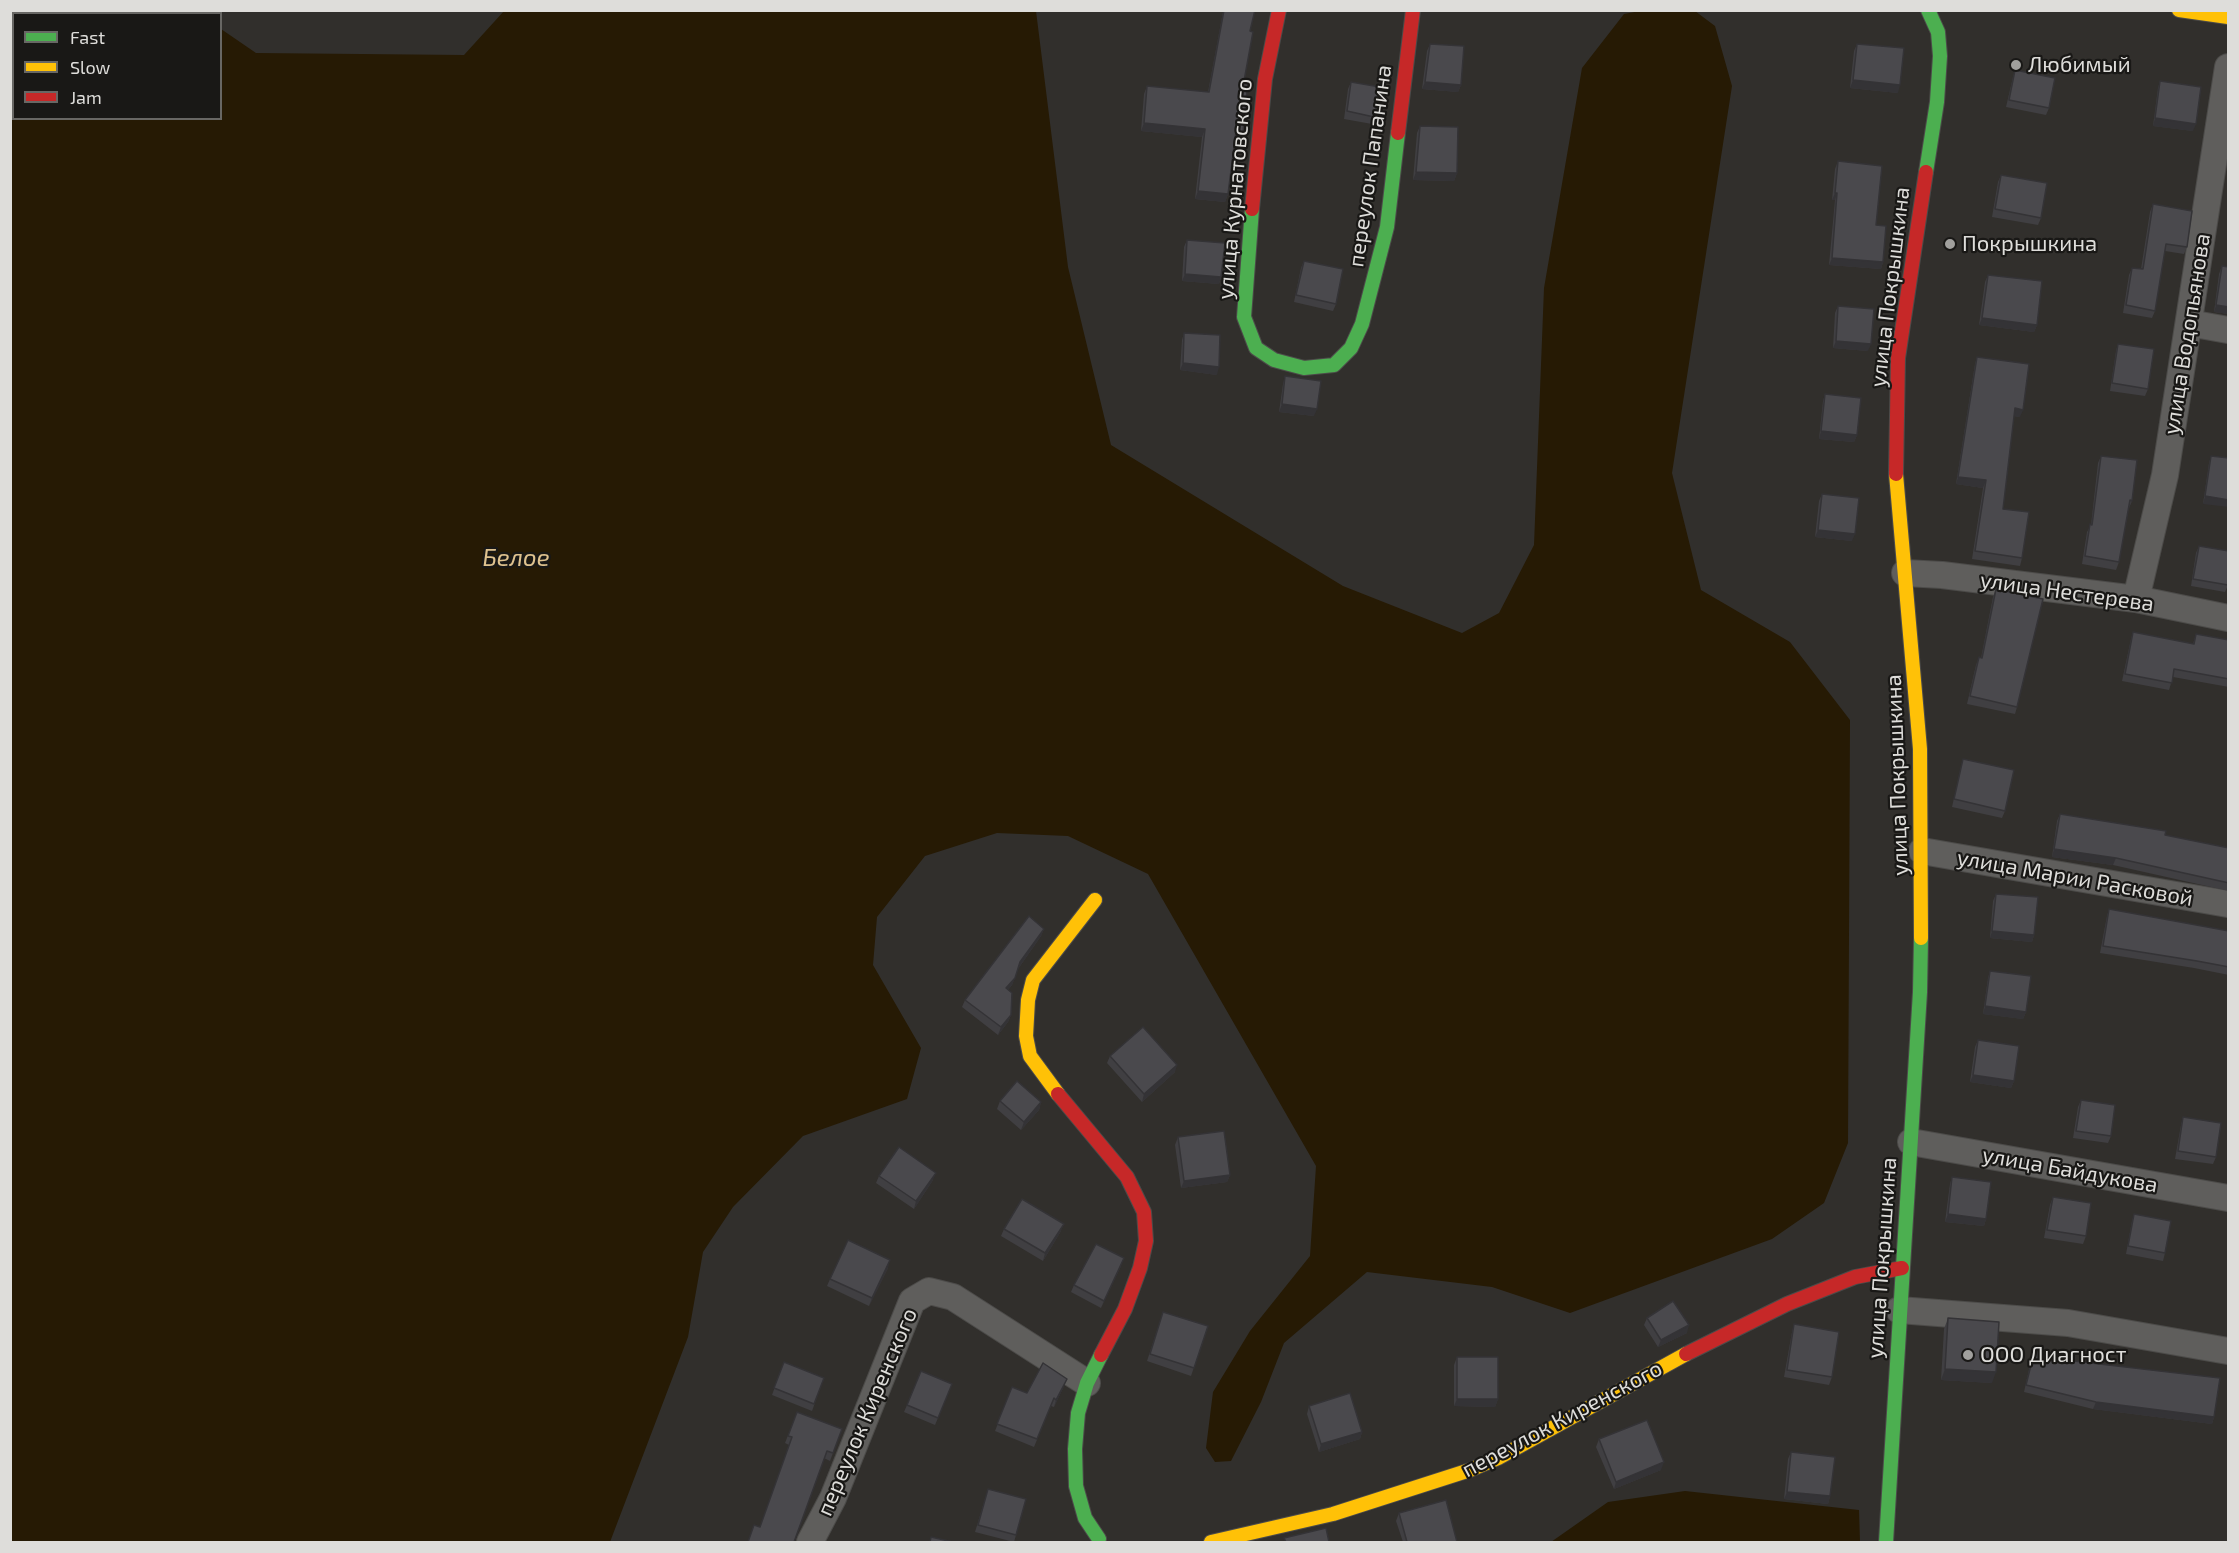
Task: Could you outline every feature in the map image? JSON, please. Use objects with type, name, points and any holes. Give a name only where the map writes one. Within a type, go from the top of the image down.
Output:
[{"type":"street","name":"улица Курнатовского","points":[[1274,360],[1256,348],[1245,317],[1245,276],[1265,79],[1279,10]]},
{"type":"street","name":"переулок Папанина","points":[[1274,360],[1304,368],[1334,365],[1352,348],[1362,324],[1387,226],[1413,10]]},
{"type":"street","name":"улица Покрышкина","points":[[1886,1542],[1920,992],[1922,851],[1920,749],[1896,481],[1898,358],[1937,102],[1940,56],[1938,32],[1928,10]]},
{"type":"street","points":[[2179,10],[2229,18]]},
{"type":"street","name":"улица Водопьянова","points":[[2136,599],[2165,475],[2229,67]]},
{"type":"street","points":[[2189,324],[2229,330]]},
{"type":"street","name":"улица Нестерева","points":[[1905,573],[1942,575],[2136,599],[2229,618]]},
{"type":"street","name":"улица Марии Расковой","points":[[1922,851],[2229,904]]},
{"type":"street","points":[[1095,900],[1033,980],[1028,1000],[1026,1036],[1030,1056],[1042,1075],[1127,1177],[1144,1212],[1146,1241],[1140,1268],[1125,1309],[1087,1383],[1078,1413],[1075,1449],[1076,1486],[1085,1518],[1097,1541]]},
{"type":"street","name":"улица Байдукова","points":[[1911,1142],[2229,1198]]},
{"type":"street","name":"переулок Киренского","points":[[1211,1542],[1333,1514],[1470,1470],[1498,1458],[1650,1372],[1786,1304],[1856,1277],[1902,1268]]},
{"type":"street","name":"переулок Киренского","points":[[810,1542],[833,1498],[912,1301],[929,1291],[953,1297],[1087,1383]]},
{"type":"street","points":[[1899,1310],[2068,1323],[2229,1351]]},
{"type":"water","points":[[23,10],[192,10],[195,12],[22,12]]},
{"type":"water","name":"Белое","points":[[504,11],[1036,11],[1068,267],[1111,445],[1343,586],[1462,633],[1499,613],[1534,545],[1544,288],[1582,68],[1624,14],[1640,11],[1695,11],[1715,26],[1732,86],[1672,473],[1701,590],[1790,642],[1850,720],[1848,1143],[1824,1203],[1772,1239],[1570,1313],[1492,1287],[1367,1272],[1284,1343],[1261,1402],[1231,1461],[1215,1462],[1206,1448],[1213,1392],[1250,1331],[1310,1256],[1316,1166],[1148,874],[1068,836],[997,833],[925,856],[877,917],[873,965],[921,1048],[907,1099],[803,1136],[733,1207],[703,1252],[688,1337],[610,1542],[11,1542],[10,37],[12,33],[12,120],[222,120],[222,30],[256,53],[464,55]]},
{"type":"water","points":[[1685,1491],[1859,1510],[1860,1542],[1551,1542],[1608,1502]]},
{"type":"building","points":[[1224,10],[1255,10],[1244,81],[1248,81],[1243,132],[1236,131],[1228,194],[1198,191],[1205,129],[1144,123],[1147,86],[1209,92]]},
{"type":"building","points":[[1430,44],[1464,46],[1461,85],[1425,82]]},
{"type":"building","points":[[1857,44],[1904,48],[1900,85],[1853,80]]},
{"type":"building","points":[[2015,70],[2055,78],[2049,108],[2009,100]]},
{"type":"building","points":[[2160,81],[2201,87],[2196,124],[2155,118]]},
{"type":"building","points":[[1351,82],[1380,87],[1374,117],[1347,111]]},
{"type":"building","points":[[1420,126],[1458,127],[1457,173],[1416,172]]},
{"type":"building","points":[[1838,161],[1882,166],[1876,225],[1886,226],[1883,262],[1832,258]]},
{"type":"building","points":[[2001,175],[2047,183],[2041,218],[1995,209]]},
{"type":"building","points":[[2153,204],[2192,211],[2187,247],[2166,244],[2155,311],[2126,305],[2132,268],[2143,269]]},
{"type":"building","points":[[1187,240],[1225,243],[1221,277],[1185,274]]},
{"type":"building","points":[[1304,261],[1343,269],[1336,304],[1296,295]]},
{"type":"building","points":[[2222,266],[2229,267],[2229,307],[2216,305]]},
{"type":"building","points":[[1988,275],[2042,281],[2037,325],[1982,318]]},
{"type":"building","points":[[1838,306],[1874,309],[1871,344],[1836,341]]},
{"type":"building","points":[[1184,333],[1220,335],[1219,367],[1183,363]]},
{"type":"building","points":[[2118,344],[2154,349],[2148,389],[2112,383]]},
{"type":"building","points":[[1977,357],[2029,364],[2023,410],[2015,408],[2003,509],[2029,512],[2022,558],[1975,551],[1986,480],[1958,477]]},
{"type":"building","points":[[1285,376],[1321,381],[1317,409],[1282,404]]},
{"type":"building","points":[[1825,394],[1861,398],[1857,435],[1821,431]]},
{"type":"building","points":[[2101,456],[2137,460],[2132,501],[2130,500],[2119,562],[2085,556],[2090,524],[2092,525]]},
{"type":"building","points":[[2211,456],[2229,458],[2229,500],[2205,496]]},
{"type":"building","points":[[1822,494],[1859,498],[1855,534],[1818,530]]},
{"type":"building","points":[[2199,546],[2229,551],[2228,585],[2193,579]]},
{"type":"building","points":[[1996,589],[2043,599],[2017,707],[1970,696],[1979,657],[1982,658]]},
{"type":"building","points":[[2133,632],[2194,644],[2196,634],[2229,640],[2229,679],[2174,669],[2172,683],[2125,674]]},
{"type":"building","points":[[1963,759],[2014,770],[2005,811],[1954,799]]},
{"type":"building","points":[[2060,814],[2166,831],[2165,835],[2229,848],[2229,883],[2116,858],[2054,849]]},
{"type":"building","points":[[1996,894],[2038,897],[2034,935],[1992,931]]},
{"type":"building","points":[[2109,909],[2229,931],[2229,967],[2103,946]]},
{"type":"building","points":[[1029,916],[1044,929],[1020,962],[1015,978],[1006,988],[1012,993],[1011,1015],[1001,1027],[965,1000]]},
{"type":"building","points":[[1990,971],[2031,976],[2026,1012],[1985,1006]]},
{"type":"building","points":[[1143,1027],[1177,1065],[1144,1094],[1110,1056]]},
{"type":"building","points":[[1978,1040],[2019,1046],[2014,1081],[1973,1075]]},
{"type":"building","points":[[1017,1081],[1041,1102],[1024,1122],[1000,1101]]},
{"type":"building","points":[[2081,1100],[2115,1105],[2111,1136],[2076,1131]]},
{"type":"building","points":[[2183,1117],[2221,1123],[2216,1157],[2178,1151]]},
{"type":"building","points":[[1224,1131],[1230,1175],[1184,1181],[1178,1137]]},
{"type":"building","points":[[899,1147],[936,1173],[916,1201],[879,1176]]},
{"type":"building","points":[[1952,1177],[1991,1182],[1986,1219],[1948,1214]]},
{"type":"building","points":[[2053,1197],[2091,1203],[2086,1236],[2047,1230]]},
{"type":"building","points":[[1022,1199],[1064,1224],[1045,1253],[1004,1229]]},
{"type":"building","points":[[2134,1214],[2171,1221],[2165,1253],[2128,1246]]},
{"type":"building","points":[[848,1240],[890,1260],[872,1298],[830,1279]]},
{"type":"building","points":[[1096,1244],[1124,1258],[1104,1301],[1074,1285]]},
{"type":"building","points":[[1673,1301],[1689,1325],[1661,1340],[1647,1318]]},
{"type":"building","points":[[1163,1312],[1208,1326],[1194,1368],[1150,1354]]},
{"type":"building","name":"ООО Диагност","points":[[1948,1318],[1999,1322],[1996,1372],[1945,1369]]},
{"type":"building","points":[[1794,1324],[1839,1332],[1832,1377],[1787,1370]]},
{"type":"building","points":[[2035,1349],[2075,1358],[2074,1361],[2220,1378],[2214,1417],[2096,1402],[2026,1385]]},
{"type":"building","points":[[1457,1357],[1498,1357],[1498,1399],[1457,1399]]},
{"type":"building","points":[[784,1362],[824,1378],[814,1404],[774,1388]]},
{"type":"building","points":[[1043,1363],[1067,1379],[1056,1400],[1054,1398],[1037,1439],[997,1424],[1012,1387],[1027,1393]]},
{"type":"building","points":[[921,1371],[952,1384],[938,1418],[907,1405]]},
{"type":"building","points":[[1350,1393],[1362,1432],[1321,1444],[1309,1406]]},
{"type":"building","points":[[797,1412],[842,1429],[833,1453],[827,1451],[794,1542],[748,1542],[754,1525],[760,1527],[792,1437],[788,1436]]},
{"type":"building","points":[[1647,1420],[1664,1462],[1616,1482],[1599,1439]]},
{"type":"building","points":[[1791,1452],[1835,1457],[1830,1496],[1787,1492]]},
{"type":"building","points":[[988,1489],[1026,1499],[1016,1535],[978,1525]]},
{"type":"building","points":[[1446,1500],[1457,1542],[1407,1542],[1399,1513]]},
{"type":"building","points":[[1326,1528],[1329,1542],[1286,1542],[1284,1538]]},
{"type":"building","points":[[931,1537],[953,1542],[930,1542]]},
{"type":"traffic: fast","points":[[1926,172],[1937,102],[1940,56],[1938,32],[1928,10]]},
{"type":"traffic: fast","points":[[1252,209],[1244,317],[1256,348],[1274,360],[1304,368],[1334,365],[1351,348],[1362,324],[1387,227],[1398,133]]},
{"type":"traffic: fast","points":[[1886,1542],[1920,992],[1921,938]]},
{"type":"traffic: fast","points":[[1099,1539],[1085,1518],[1076,1486],[1075,1449],[1078,1413],[1087,1383],[1101,1355]]},
{"type":"traffic: slow","points":[[2179,10],[2228,17]]},
{"type":"traffic: slow","points":[[1896,474],[1920,749],[1921,938]]},
{"type":"traffic: slow","points":[[1058,1094],[1030,1056],[1026,1036],[1028,1000],[1033,980],[1095,900]]},
{"type":"traffic: slow","points":[[1211,1542],[1333,1514],[1470,1470],[1498,1458],[1686,1354]]},
{"type":"traffic: jam","points":[[1252,209],[1265,79],[1279,10]]},
{"type":"traffic: jam","points":[[1398,133],[1413,10]]},
{"type":"traffic: jam","points":[[1896,474],[1898,358],[1926,172]]},
{"type":"traffic: jam","points":[[1058,1094],[1127,1177],[1144,1212],[1146,1241],[1140,1268],[1125,1309],[1101,1355]]},
{"type":"traffic: jam","points":[[1686,1354],[1787,1304],[1855,1277],[1902,1268]]},
{"type":"place","name":"Любимый","points":[[2016,65]]},
{"type":"place","name":"Покрышкина","points":[[1950,244]]},
{"type":"place","name":"ООО Диагност","points":[[1968,1355]]}]
